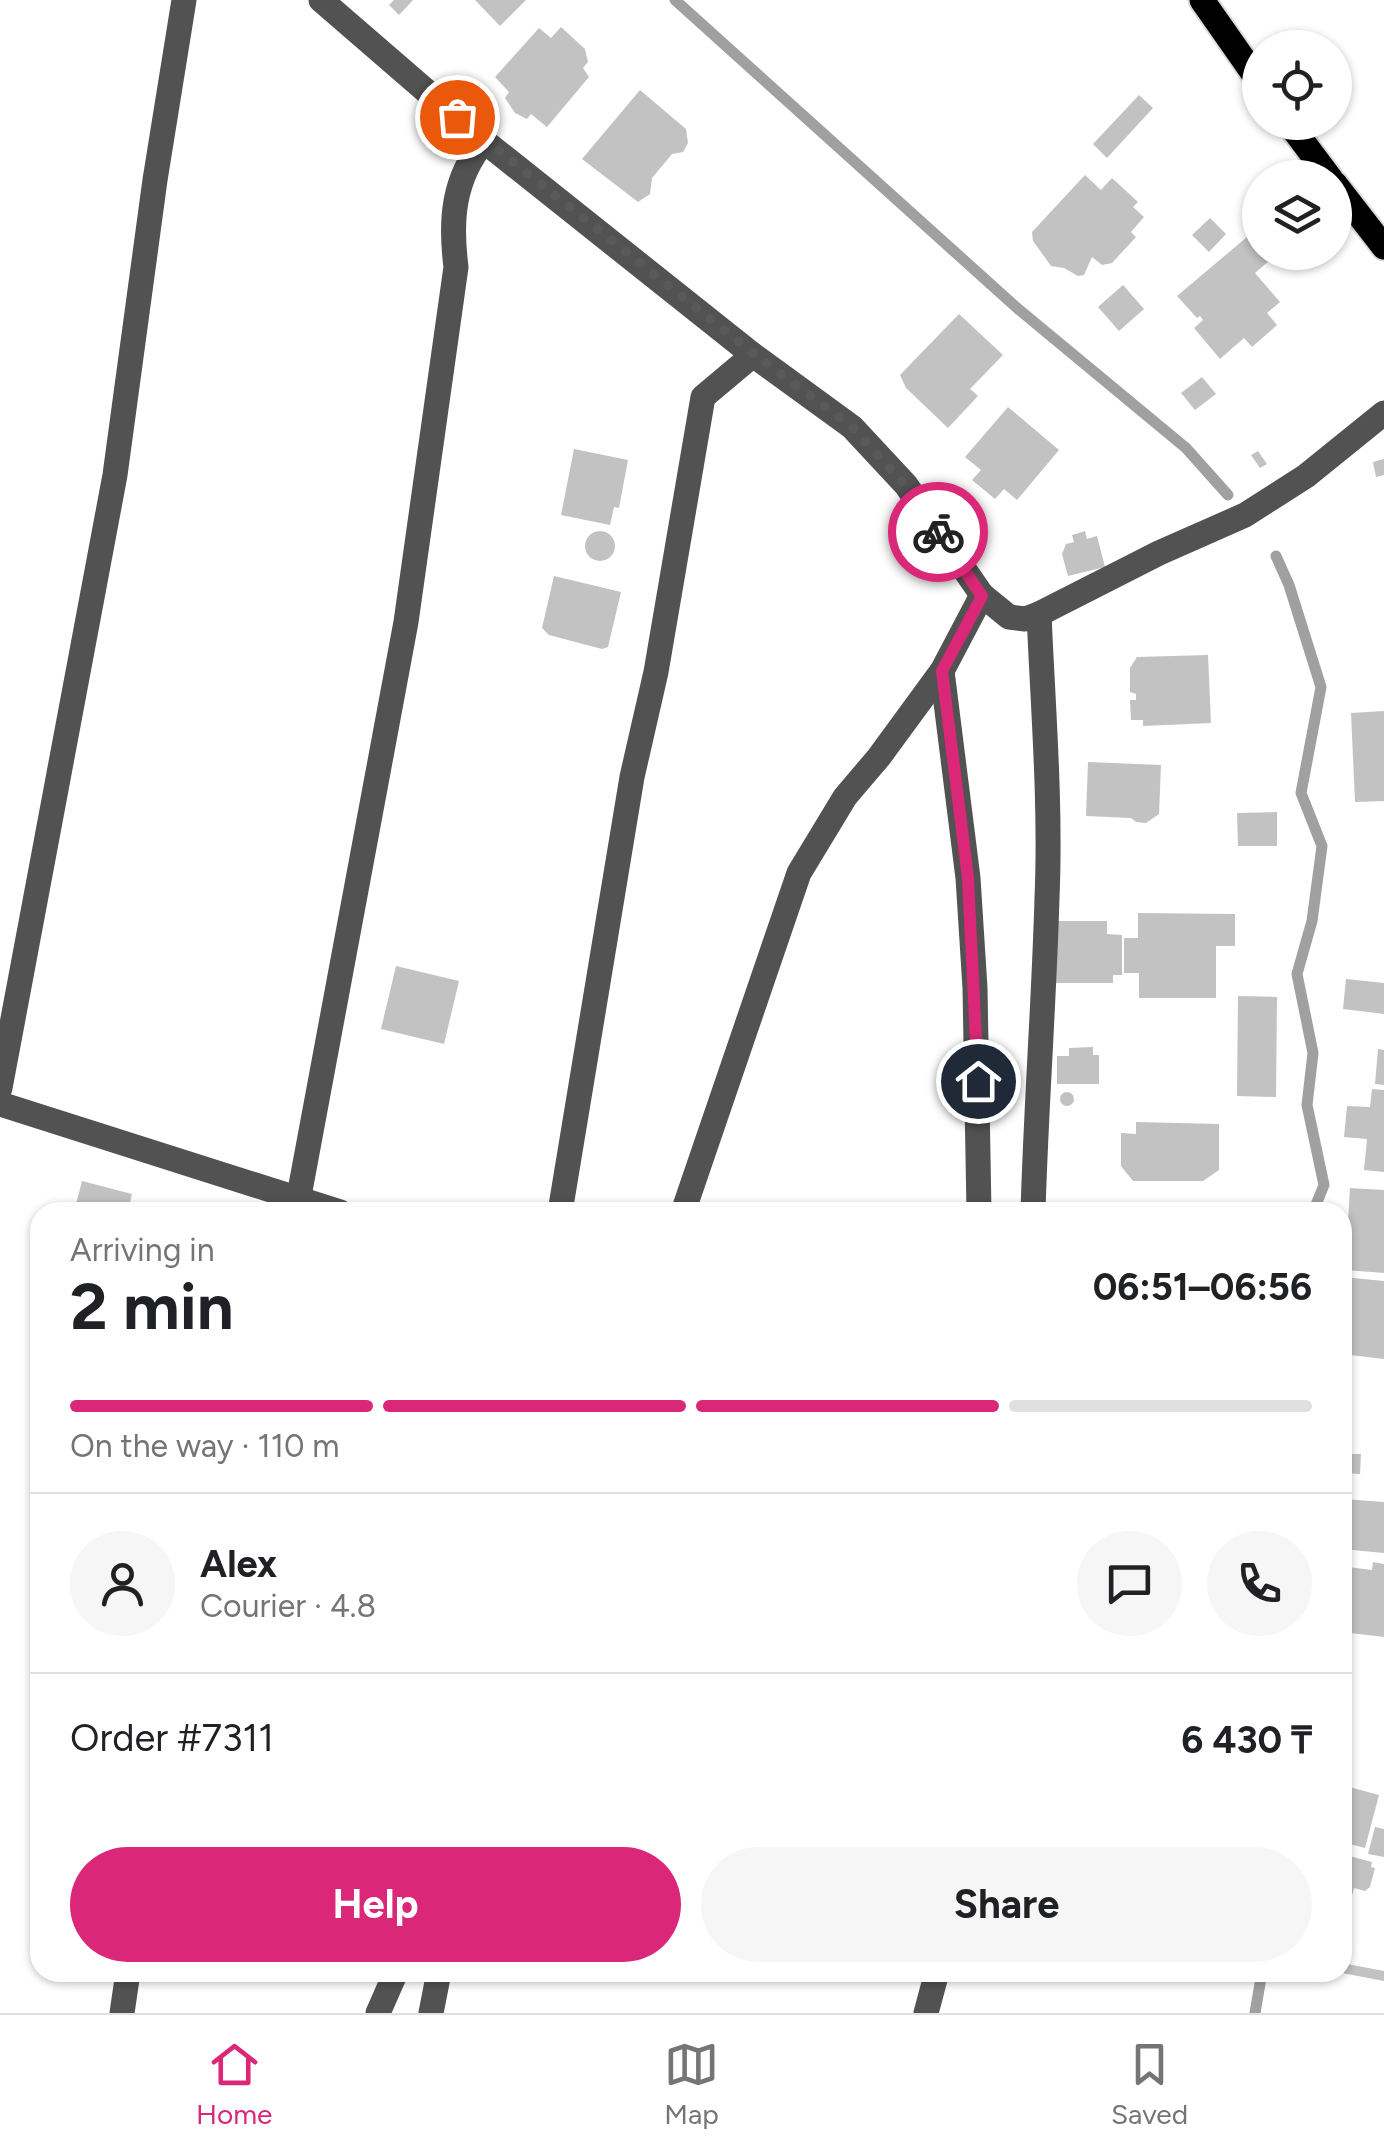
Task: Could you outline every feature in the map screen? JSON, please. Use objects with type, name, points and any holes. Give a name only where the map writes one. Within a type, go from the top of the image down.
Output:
[{"type":"main road","points":[[1202,0],[1242,57]]},
{"type":"main road","points":[[1302,140],[1317,160]]},
{"type":"main road","points":[[1352,205],[1384,248]]},
{"type":"street","points":[[0,1088],[114,475],[154,180],[184,0]]},
{"type":"street","points":[[321,0],[484,141],[852,427],[906,486],[982,596],[1010,617],[1025,619],[1039,614],[1245,516],[1306,476],[1384,413]]},
{"type":"street","points":[[298,1202],[406,622],[456,268],[452,232],[457,185],[484,141]]},
{"type":"street","points":[[562,1202],[632,776],[656,672],[704,397],[754,354]]},
{"type":"street","points":[[686,1202],[799,872],[844,797],[879,757],[942,671],[982,596]]},
{"type":"street","points":[[1034,1202],[1047,898],[1039,614]]},
{"type":"street","points":[[942,671],[968,878],[976,1024],[979,1202]]},
{"type":"street","points":[[0,1104],[285,1202]]},
{"type":"street","points":[[122,2013],[127,1982]]},
{"type":"street","points":[[378,2013],[392,1982]]},
{"type":"street","points":[[432,2013],[437,1982]]},
{"type":"street","points":[[926,2013],[934,1982]]},
{"type":"building","points":[[394,0],[413,0],[399,15],[389,5]]},
{"type":"building","points":[[475,0],[526,0],[500,26]]},
{"type":"building","points":[[561,27],[585,49],[588,62],[583,68],[589,77],[547,127],[531,114],[527,119],[515,113],[505,98],[509,92],[495,77],[539,28],[551,38]]},
{"type":"building","points":[[640,90],[686,129],[688,143],[683,152],[672,154],[652,178],[650,194],[638,202],[582,159]]},
{"type":"building","points":[[1139,95],[1153,108],[1107,158],[1093,144]]},
{"type":"building","points":[[1085,175],[1101,190],[1112,178],[1138,202],[1133,207],[1144,217],[1131,232],[1136,237],[1112,263],[1102,265],[1092,257],[1084,275],[1078,276],[1051,266],[1033,241],[1032,232]]},
{"type":"building","points":[[1210,218],[1226,234],[1209,252],[1192,235]]},
{"type":"building","points":[[1242,241],[1242,270],[1258,270],[1255,273],[1280,302],[1267,313],[1277,325],[1252,347],[1244,338],[1220,359],[1194,328],[1203,320],[1177,296]]},
{"type":"building","points":[[1123,285],[1144,309],[1119,331],[1098,307]]},
{"type":"building","points":[[959,314],[1003,355],[970,389],[978,396],[948,428],[906,388],[900,375]]},
{"type":"building","points":[[1202,377],[1216,394],[1195,410],[1181,393]]},
{"type":"building","points":[[1008,407],[1059,450],[1017,500],[1004,489],[995,499],[972,480],[981,470],[965,457]]},
{"type":"building","points":[[574,449],[628,460],[619,508],[614,507],[610,525],[561,515]]},
{"type":"building","points":[[1258,451],[1267,464],[1260,468],[1251,455]]},
{"type":"building","points":[[1384,459],[1384,475],[1376,477],[1373,462]]},
{"type":"building","points":[[600,531],[611,535],[615,546],[611,557],[600,561],[589,557],[585,546],[589,535]]},
{"type":"building","points":[[1085,531],[1087,539],[1097,536],[1105,567],[1068,576],[1062,554],[1066,544],[1074,542],[1072,535]]},
{"type":"building","points":[[554,576],[621,592],[608,647],[602,649],[549,635],[542,628]]},
{"type":"building","points":[[1208,655],[1211,723],[1143,726],[1143,720],[1131,720],[1130,700],[1136,700],[1136,694],[1130,692],[1130,668],[1137,657]]},
{"type":"building","points":[[1384,711],[1384,801],[1355,802],[1351,713]]},
{"type":"building","points":[[1088,762],[1161,765],[1159,814],[1146,823],[1131,818],[1086,816]]},
{"type":"building","points":[[1277,812],[1277,846],[1238,846],[1237,813]]},
{"type":"building","points":[[1138,913],[1235,914],[1235,946],[1216,946],[1216,998],[1139,998],[1139,973],[1124,973],[1124,938],[1138,938]]},
{"type":"building","points":[[1055,921],[1107,921],[1107,934],[1122,935],[1122,975],[1113,975],[1113,983],[1055,983]]},
{"type":"building","points":[[396,966],[459,981],[444,1044],[381,1029]]},
{"type":"building","points":[[1346,979],[1384,983],[1384,1014],[1343,1009]]},
{"type":"building","points":[[1238,996],[1277,997],[1276,1097],[1237,1096]]},
{"type":"building","points":[[1093,1047],[1093,1055],[1099,1055],[1099,1084],[1057,1084],[1057,1056],[1069,1056],[1069,1048]]},
{"type":"building","points":[[1378,1049],[1384,1050],[1384,1085],[1375,1084]]},
{"type":"building","points":[[1372,1089],[1384,1090],[1384,1172],[1364,1170],[1367,1139],[1344,1137],[1347,1106],[1370,1107]]},
{"type":"building","points":[[1067,1092],[1074,1099],[1067,1106],[1060,1099]]},
{"type":"building","points":[[1136,1122],[1219,1124],[1219,1170],[1203,1181],[1133,1181],[1121,1166],[1121,1133],[1136,1134]]},
{"type":"building","points":[[82,1181],[132,1194],[130,1202],[77,1202]]},
{"type":"building","points":[[1350,1188],[1384,1190],[1384,1273],[1352,1271]]},
{"type":"building","points":[[1352,1278],[1384,1281],[1384,1359],[1352,1355]]},
{"type":"building","points":[[1352,1454],[1361,1454],[1360,1474],[1352,1474]]},
{"type":"building","points":[[1352,1500],[1384,1502],[1384,1553],[1352,1550]]},
{"type":"building","points":[[1373,1562],[1384,1564],[1384,1637],[1352,1633],[1352,1568],[1372,1570]]},
{"type":"building","points":[[1352,1788],[1379,1795],[1365,1848],[1352,1845]]},
{"type":"building","points":[[1375,1827],[1384,1829],[1384,1857],[1368,1854]]},
{"type":"building","points":[[1352,1857],[1372,1862],[1371,1867],[1375,1868],[1370,1887],[1365,1891],[1354,1888],[1352,1896]]},
{"type":"building","points":[[1352,1965],[1384,1971],[1384,1981],[1352,1975]]},
{"type":"waterway","points":[[675,0],[1017,308],[1186,448],[1228,495]]},
{"type":"waterway","points":[[1276,556],[1321,687],[1301,793],[1322,846],[1312,921],[1297,974],[1313,1053],[1307,1105],[1324,1185],[1317,1202]]},
{"type":"waterway","points":[[1255,2013],[1260,1982]]},
{"type":"way so far","points":[[457,117],[754,354],[852,427],[906,486],[938,532]]},
{"type":"route","points":[[938,532],[982,596],[942,671],[968,878],[978,1081]]}]
